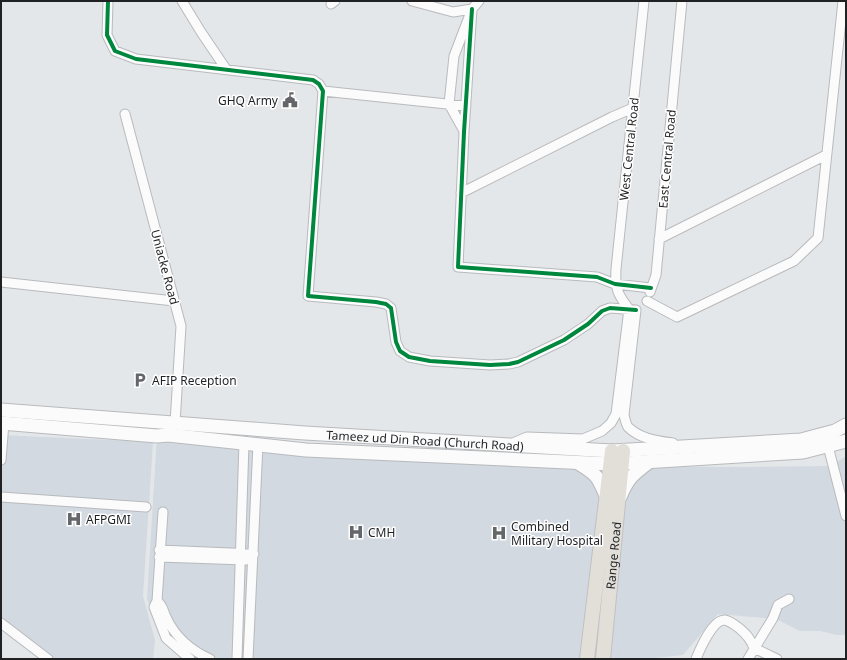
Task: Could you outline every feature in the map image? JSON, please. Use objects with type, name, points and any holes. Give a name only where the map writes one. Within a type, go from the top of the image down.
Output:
[{"type":"main road","name":"Tameez ud Din Road (Church Road)","points":[[1,410],[38,419],[157,436],[168,435],[306,450],[577,463],[804,439],[835,431],[846,425]]},
{"type":"main road","name":"Tameez ud Din Road (Church Road)","points":[[3,423],[38,419],[175,423],[305,433],[509,445],[649,462],[803,452],[846,441]]},
{"type":"main road","points":[[305,433],[306,450]]},
{"type":"main road","points":[[587,659],[613,500],[617,458]]},
{"type":"main road","points":[[613,500],[631,476],[649,462]]},
{"type":"main road","points":[[577,463],[592,472],[598,478],[613,500]]},
{"type":"main road","name":"Range Road","points":[[603,659],[613,500]]},
{"type":"street","points":[[108,1],[107,35],[115,51],[136,59],[313,80],[318,84],[323,91],[308,296],[386,304],[391,308],[396,342],[400,351],[409,357],[430,361],[490,366],[518,362],[564,340],[588,324],[602,311],[610,308],[632,310],[647,301],[677,317],[794,261],[818,238],[843,1]]},
{"type":"street","points":[[182,1],[226,69]]},
{"type":"street","points":[[412,1],[453,12],[472,9]]},
{"type":"street","points":[[464,132],[449,104],[454,56],[472,9],[479,1]]},
{"type":"street","name":"West Central Road","points":[[615,284],[644,1]]},
{"type":"street","name":"East Central Road","points":[[647,301],[656,275],[682,1]]},
{"type":"street","points":[[472,9],[464,132],[458,268],[598,277],[615,284],[651,288]]},
{"type":"street","name":"West Central Road","points":[[632,310],[620,298],[615,284],[643,15]]},
{"type":"street","points":[[323,91],[466,106]]},
{"type":"street","points":[[462,193],[612,117],[633,108]]},
{"type":"street","name":"Uniacke Road","points":[[125,114],[181,326],[175,423]]},
{"type":"street","points":[[660,239],[826,155]]},
{"type":"street","points":[[1,282],[174,301]]},
{"type":"street","points":[[632,310],[624,415],[627,426],[640,436],[677,444],[795,436],[799,436],[804,439]]},
{"type":"street","points":[[509,445],[527,437],[583,439],[602,431],[611,423],[616,414],[632,310]]},
{"type":"street","points":[[1,460],[3,423]]},
{"type":"street","points":[[237,659],[244,443]]},
{"type":"street","points":[[248,659],[254,557],[258,444]]},
{"type":"street","points":[[828,446],[846,516]]},
{"type":"street","points":[[1,497],[146,506]]},
{"type":"street","points":[[163,512],[157,601],[154,607],[166,638],[190,659]]},
{"type":"street","points":[[159,554],[254,557]]},
{"type":"street","points":[[748,659],[773,618],[778,604],[789,599]]},
{"type":"street","points":[[157,601],[161,604],[177,637],[199,654],[210,659]]},
{"type":"street","points":[[696,659],[712,628],[723,620],[734,624],[746,634],[752,641],[754,648],[776,659]]},
{"type":"street","points":[[1,623],[48,659]]},
{"type":"shaded area","name":"AFPGMI","points":[[1,435],[153,442],[143,596],[155,640],[153,659],[51,659],[1,622]]},
{"type":"shaded area","name":"Combined Military Hospital","points":[[157,436],[531,466],[831,466],[846,456],[846,635],[837,635],[820,631],[800,631],[776,619],[718,614],[683,655],[644,659],[184,659],[163,639],[147,599]]},
{"type":"cycle path","points":[[108,1],[107,35],[115,51],[136,59],[313,80],[319,84],[323,91],[308,296],[386,304],[391,308],[396,342],[400,351],[409,357],[430,361],[490,365],[509,364],[518,362],[564,340],[588,324],[602,311],[610,308],[636,310]]},
{"type":"cycle path","points":[[472,9],[464,132],[458,267],[597,277],[615,284],[651,288]]},
{"type":"place","name":"GHQ Army","points":[[290,100]]},
{"type":"place","name":"AFIP Reception","points":[[140,380]]},
{"type":"place","name":"AFPGMI","points":[[74,519]]},
{"type":"place","name":"CMH","points":[[356,532]]},
{"type":"place","name":"Combined Military Hospital","points":[[499,533]]}]
